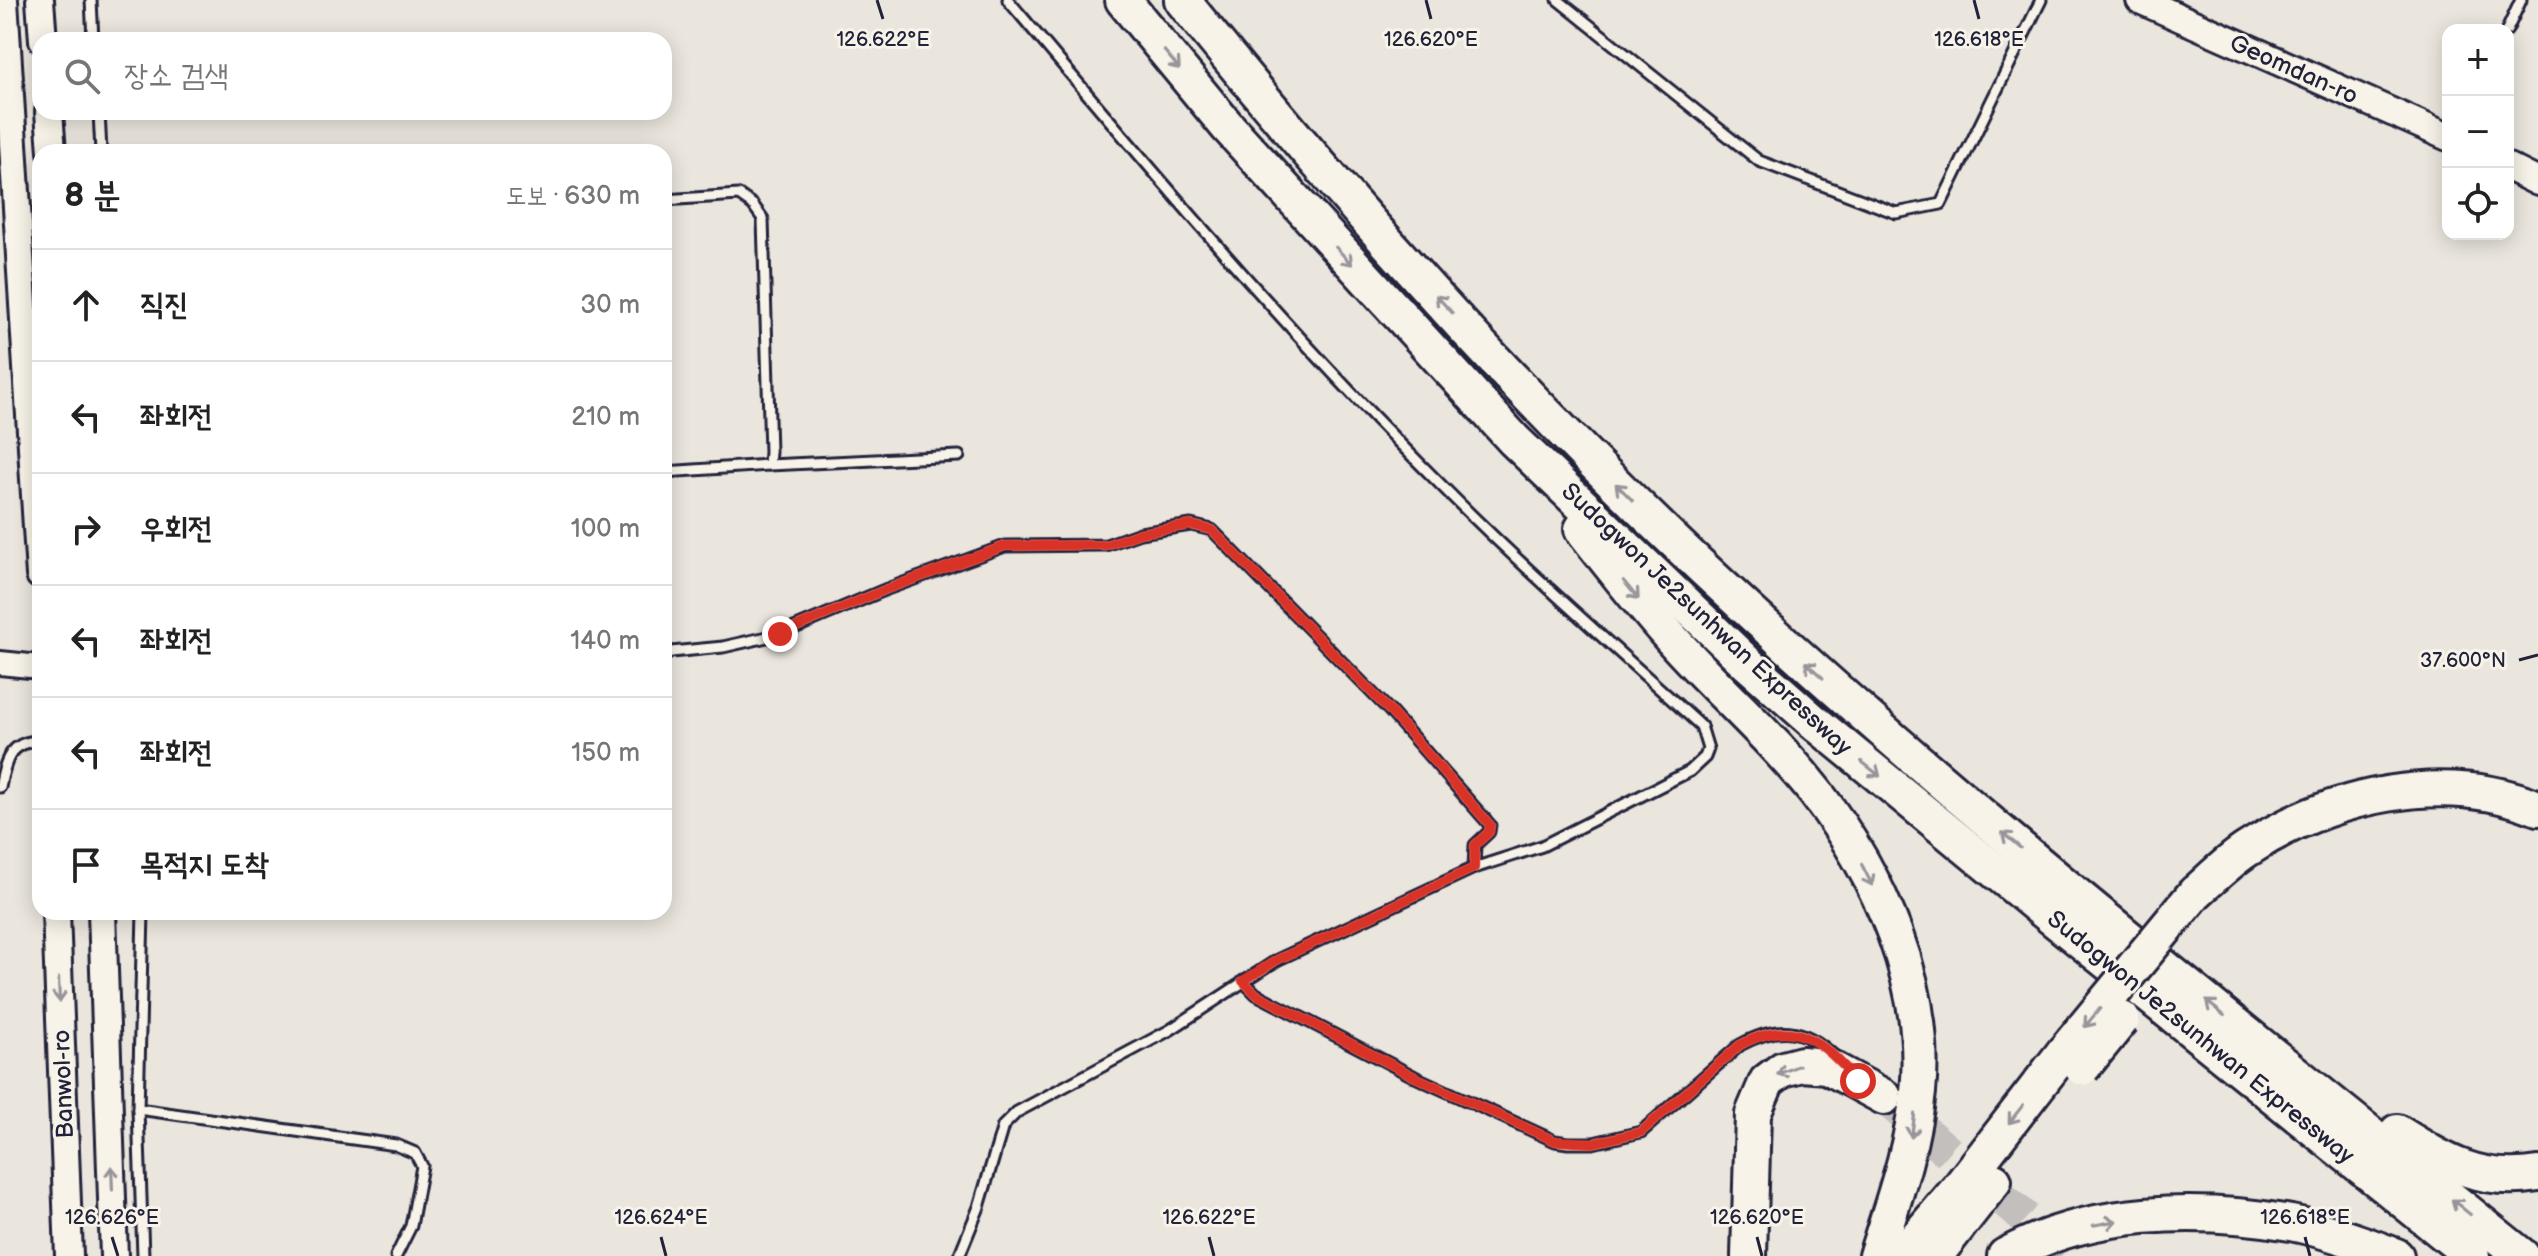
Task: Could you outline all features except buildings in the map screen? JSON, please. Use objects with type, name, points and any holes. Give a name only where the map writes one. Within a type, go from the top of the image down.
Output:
[{"type":"highway","name":"Sudogwon Je2sunhwan Expressway","points":[[1123,0],[1246,147],[1514,440],[1746,662],[2039,907],[2472,1256]]},
{"type":"highway","name":"Sudogwon Je2sunhwan Expressway","points":[[1182,0],[1269,108],[1358,210],[1550,417],[1672,540],[1956,795],[2522,1256]]},
{"type":"highway","points":[[1514,440],[1604,558],[1672,639],[1816,793],[1858,858],[1890,920],[1907,971],[1919,1037],[1918,1089],[1909,1152],[1876,1256]]},
{"type":"highway","points":[[1901,1256],[2073,1060],[2203,901],[2223,867],[2273,834],[2308,817],[2371,797],[2442,789],[2484,792],[2520,800],[2538,808]]},
{"type":"highway","points":[[2203,901],[2287,852],[2323,835],[2379,818],[2426,810],[2465,812],[2505,819],[2538,832]]},
{"type":"highway","points":[[2261,1045],[2424,1149],[2466,1171],[2498,1176],[2538,1174]]},
{"type":"highway","points":[[1935,1256],[2073,1060]]},
{"type":"highway","points":[[1749,1256],[1753,1114],[1767,1081],[1783,1069],[1802,1064],[1827,1066],[1871,1089]]},
{"type":"highway","points":[[2005,1256],[2057,1234],[2149,1215],[2244,1217],[2293,1224],[2396,1256]]},
{"type":"main road","points":[[4,0],[32,447]]},
{"type":"main road","points":[[40,0],[42,32]]},
{"type":"main road","name":"Geomdan-ro","points":[[2140,0],[2442,134]]},
{"type":"main road","points":[[50,120],[51,144]]},
{"type":"main road","points":[[2510,168],[2538,182]]},
{"type":"main road","name":"Banwol-ro","points":[[56,920],[69,1256]]},
{"type":"main road","name":"Banwol-ro","points":[[102,920],[114,1256]]},
{"type":"street","points":[[0,663],[32,666]]},
{"type":"lane","points":[[91,0],[93,32]]},
{"type":"lane","points":[[959,1256],[979,1207],[1003,1126],[1017,1112],[1170,1030],[1277,960],[1474,868],[1542,846],[1690,771],[1705,757],[1708,749],[1701,726],[1429,473],[1207,233],[1008,0]]},
{"type":"lane","points":[[1558,0],[1759,161],[1896,213],[1941,204],[2041,0]]},
{"type":"lane","points":[[2510,24],[2521,0]]},
{"type":"lane","points":[[99,120],[101,144]]},
{"type":"lane","points":[[672,199],[739,195],[753,205],[763,219],[769,465]]},
{"type":"lane","points":[[672,471],[959,456]]},
{"type":"lane","points":[[672,652],[723,647],[780,634],[887,589],[1005,546],[1106,545],[1140,533],[1191,525],[1212,530],[1389,710],[1490,825],[1489,832],[1475,845],[1474,868]]},
{"type":"lane","points":[[0,787],[6,760],[16,747],[32,743]]},
{"type":"lane","points":[[143,920],[138,1109],[143,1256]]},
{"type":"lane","points":[[1243,981],[1256,994],[1415,1077],[1555,1141],[1605,1141],[1641,1132],[1740,1045],[1757,1036],[1779,1031],[1798,1032],[1820,1043],[1871,1089]]},
{"type":"lane","points":[[138,1109],[396,1145],[415,1153],[422,1166],[411,1226],[396,1256]]},
{"type":"tunnel","points":[[1884,1097],[2067,1254]]},
{"type":"route","points":[[780,634],[887,589],[1005,546],[1106,545],[1140,533],[1191,525],[1212,530],[1389,710],[1490,825],[1489,832],[1475,845],[1474,868],[1277,960],[1243,981],[1256,994],[1415,1077],[1555,1141],[1568,1143],[1593,1143],[1641,1132],[1740,1045],[1757,1036],[1779,1031],[1798,1032],[1820,1043],[1858,1081]]}]
